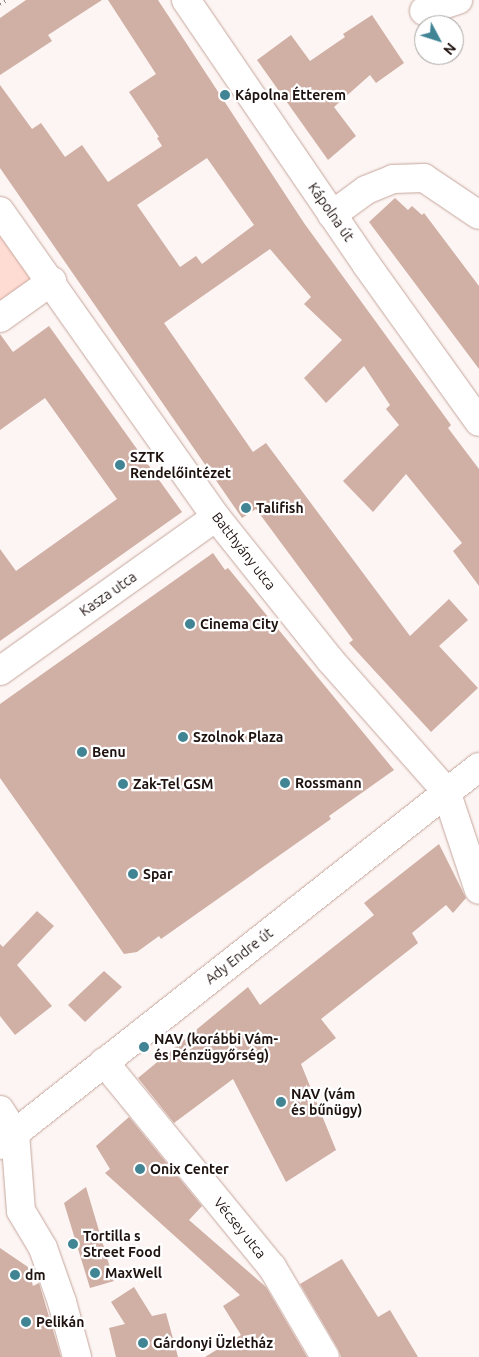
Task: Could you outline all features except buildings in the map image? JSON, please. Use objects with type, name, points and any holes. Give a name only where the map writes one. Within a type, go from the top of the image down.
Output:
[{"type":"street","name":"Kápolna út","points":[[186,0],[332,215],[479,422]]},
{"type":"street","points":[[424,11],[458,0]]},
{"type":"street","points":[[332,215],[366,190],[393,179],[424,178],[479,215]]},
{"type":"street","name":"Batthyány utca","points":[[0,211],[52,281],[216,517],[331,661],[446,792],[479,890]]},
{"type":"street","points":[[0,318],[52,281]]},
{"type":"street","name":"Kasza utca","points":[[0,671],[216,517]]},
{"type":"street","name":"Ady Endre út","points":[[8,1139],[446,792],[479,768]]},
{"type":"street","name":"Vécsey utca","points":[[104,1062],[272,1267],[325,1357]]},
{"type":"street","points":[[0,1110],[8,1139],[21,1211],[43,1248],[62,1302],[77,1357]]},
{"type":"path","points":[[0,4],[7,0]]},
{"type":"shaded area","points":[[0,211],[52,281],[0,318]]},
{"type":"place","name":"Kápolna Étterem","points":[[225,95]]},
{"type":"place","name":"SZTK Rendelőintézet","points":[[120,465]]},
{"type":"place","name":"Talifish","points":[[246,508]]},
{"type":"place","name":"Cinema City","points":[[190,624]]},
{"type":"place","name":"Szolnok Plaza","points":[[183,737]]},
{"type":"place","name":"Benu","points":[[82,752]]},
{"type":"place","name":"Rossmann","points":[[285,783]]},
{"type":"place","name":"Zak-Tel GSM","points":[[123,784]]},
{"type":"place","name":"Spar","points":[[133,874]]},
{"type":"place","name":"NAV (korábbi Vám- és Pénzügyőrség)","points":[[144,1047]]},
{"type":"place","name":"NAV (vám és bűnügy)","points":[[281,1102]]},
{"type":"place","name":"Onix Center","points":[[140,1169]]},
{"type":"place","name":"Tortilla s Street Food","points":[[73,1244]]},
{"type":"place","name":"MaxWell","points":[[95,1273]]},
{"type":"place","name":"dm","points":[[15,1275]]},
{"type":"place","name":"Pelikán","points":[[26,1322]]},
{"type":"place","name":"Gárdonyi Üzletház","points":[[143,1343]]}]
